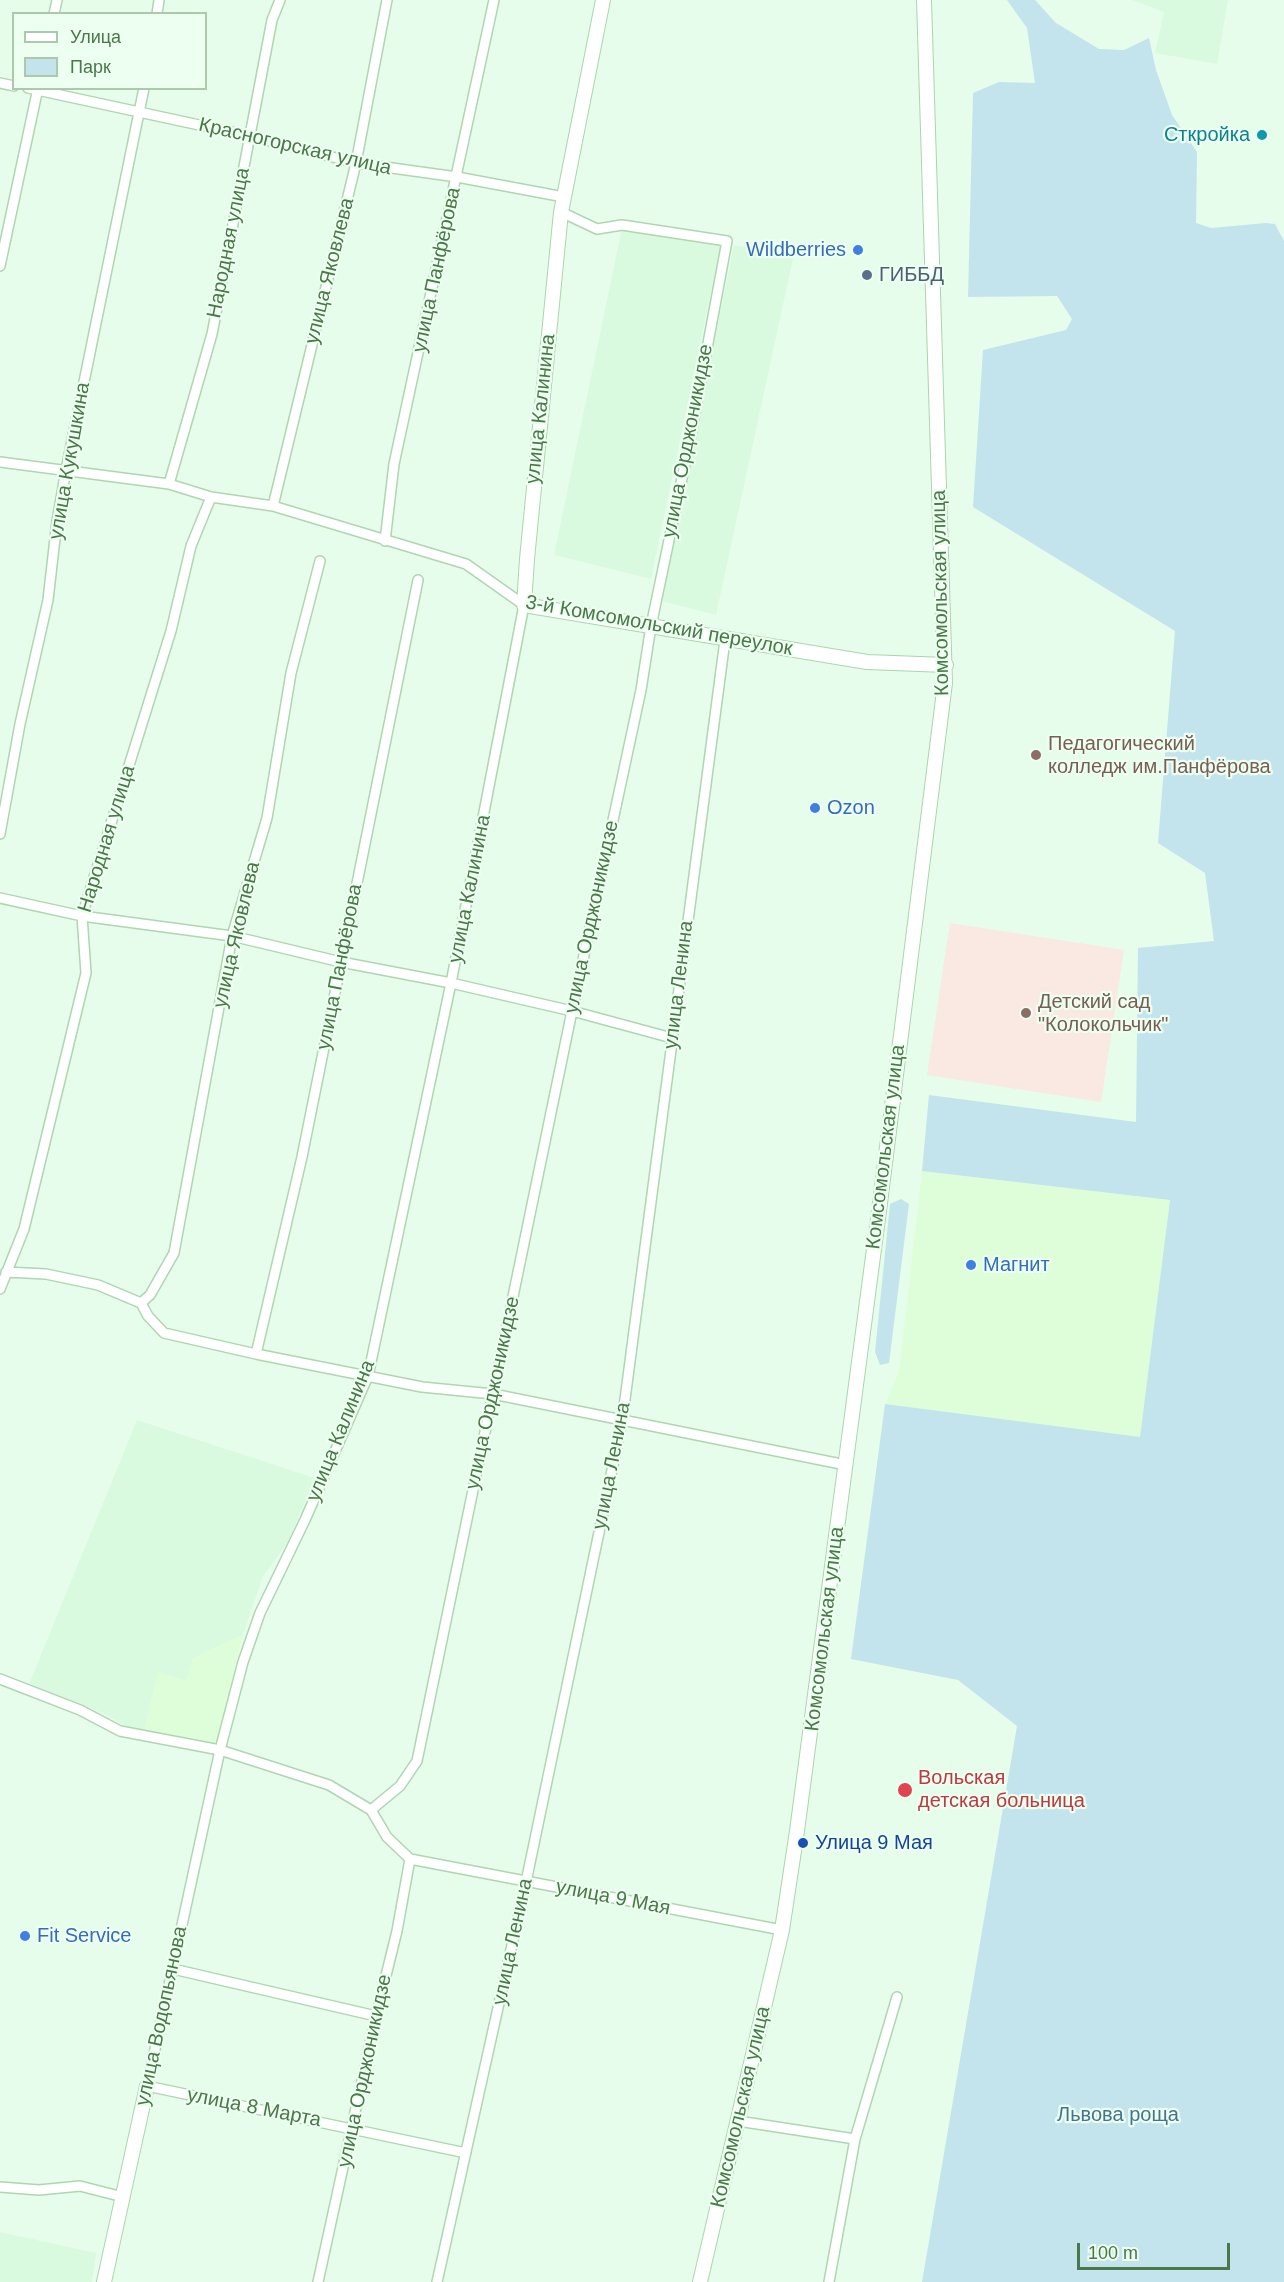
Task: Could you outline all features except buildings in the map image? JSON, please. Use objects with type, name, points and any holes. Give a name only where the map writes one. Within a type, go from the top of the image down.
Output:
[{"type":"main road","name":"улица Калинина","points":[[524,605],[561,212],[603,0]]},
{"type":"main road","name":"Комсомольская улица","points":[[700,2282],[782,1930],[819,1680],[946,665],[924,0]]},
{"type":"main road","name":"3-й Комсомольский переулок","points":[[524,605],[867,662],[946,665]]},
{"type":"main road","name":"улица Водопьянова","points":[[104,2282],[147,2086]]},
{"type":"street","name":"Народная улица","points":[[169,484],[212,334],[272,20],[280,0]]},
{"type":"street","name":"улица Яковлева","points":[[273,506],[356,163],[387,0]]},
{"type":"street","name":"улица Панфёрова","points":[[385,541],[394,464],[494,0]]},
{"type":"street","points":[[0,266],[34,90]]},
{"type":"street","name":"Красногорская улица","points":[[38,90],[250,136],[356,163],[457,177],[564,197]]},
{"type":"street","name":"улица Кукушкина","points":[[0,834],[17,735],[48,600],[57,521],[66,470],[144,90]]},
{"type":"street","name":"улица Орджоникидзе","points":[[371,1810],[400,1786],[417,1761],[572,1011],[641,690],[651,626],[690,440],[727,242],[622,225],[597,229],[561,212]]},
{"type":"street","name":"3-й Комсомольский переулок","points":[[0,462],[169,484],[211,497],[273,506],[466,564],[524,605]]},
{"type":"street","name":"Народная улица","points":[[0,1289],[24,1229],[86,973],[82,916],[171,631],[191,546],[211,497]]},
{"type":"street","name":"улица Яковлева","points":[[141,1303],[150,1295],[174,1253],[232,936],[267,818],[291,673],[320,561]]},
{"type":"street","name":"улица Панфёрова","points":[[256,1354],[302,1157],[418,580]]},
{"type":"street","name":"улица Калинина","points":[[220,1750],[243,1662],[261,1613],[305,1520],[368,1376],[452,983],[524,605]]},
{"type":"street","name":"улица Ленина","points":[[437,2282],[526,1882],[622,1422],[725,640]]},
{"type":"street","points":[[0,898],[82,916],[232,936],[341,963],[452,983],[572,1011],[672,1038]]},
{"type":"street","points":[[6,1272],[56,1276],[98,1285],[141,1303],[148,1316],[164,1333],[422,1387],[493,1394],[622,1422],[846,1465]]},
{"type":"street","points":[[0,1679],[80,1710],[120,1731],[220,1750],[329,1785],[371,1810],[387,1837],[410,1859]]},
{"type":"street","name":"улица Водопьянова","points":[[147,2086],[220,1750]]},
{"type":"street","name":"улица Орджоникидзе","points":[[318,2282],[376,2016],[397,1931],[410,1859]]},
{"type":"street","name":"улица 9 Мая","points":[[410,1859],[782,1930]]},
{"type":"street","points":[[173,1969],[376,2016]]},
{"type":"street","points":[[829,2282],[855,2139],[897,1997]]},
{"type":"street","name":"улица 8 Марта","points":[[147,2086],[466,2152]]},
{"type":"street","points":[[738,2121],[855,2139]]},
{"type":"street","points":[[0,2187],[39,2190],[81,2186],[123,2197]]},
{"type":"shaded area","points":[[1132,0],[1228,0],[1217,64],[1155,53],[1164,12]]},
{"type":"shaded area","points":[[622,228],[721,244],[651,579],[554,555]]},
{"type":"shaded area","points":[[734,245],[794,254],[716,615],[662,601]]},
{"type":"shaded area","name":"Детский сад \"Колокольчик\"","points":[[950,923],[1124,950],[1101,1102],[927,1075]]},
{"type":"shaded area","points":[[922,1171],[1170,1200],[1140,1438],[885,1404],[899,1372]]},
{"type":"shaded area","points":[[137,1420],[315,1478],[287,1544],[263,1576],[243,1635],[193,1658],[186,1681],[158,1673],[144,1731],[128,1728],[109,1716],[29,1684]]},
{"type":"shaded area","points":[[243,1635],[216,1744],[144,1731],[158,1672],[186,1681],[193,1658]]},
{"type":"shaded area","points":[[0,2232],[96,2253],[92,2282],[0,2282]]},
{"type":"green space","name":"Львова роща","points":[[1007,0],[1035,0],[1056,23],[1099,49],[1124,50],[1149,38],[1156,70],[1172,115],[1197,152],[1196,223],[1211,228],[1275,224],[1284,241],[1284,2282],[922,2282],[1017,1726],[958,1680],[851,1659],[885,1404],[1140,1437],[1170,1200],[922,1171],[929,1095],[1136,1122],[1138,948],[1214,941],[1205,873],[1158,843],[1175,631],[973,507],[983,350],[1066,330],[1072,319],[1057,296],[968,297],[973,93],[999,82],[1035,83],[1027,28]]},
{"type":"green space","points":[[901,1199],[909,1204],[889,1363],[880,1365],[875,1352],[890,1204]]},
{"type":"place","name":"Сткройка","points":[[1262,135]]},
{"type":"place","name":"Wildberries","points":[[858,250]]},
{"type":"place","name":"ГИББД","points":[[867,275]]},
{"type":"place","name":"Педагогический колледж им.Панфёрова","points":[[1036,755]]},
{"type":"place","name":"Ozon","points":[[815,808]]},
{"type":"place","name":"Детский сад \"Колокольчик\"","points":[[1026,1013]]},
{"type":"place","name":"Магнит","points":[[971,1265]]},
{"type":"place","name":"Вольская детская больница","points":[[905,1790]]},
{"type":"place","name":"Улица 9 Мая","points":[[803,1843]]},
{"type":"place","name":"Fit Service","points":[[25,1936]]}]
